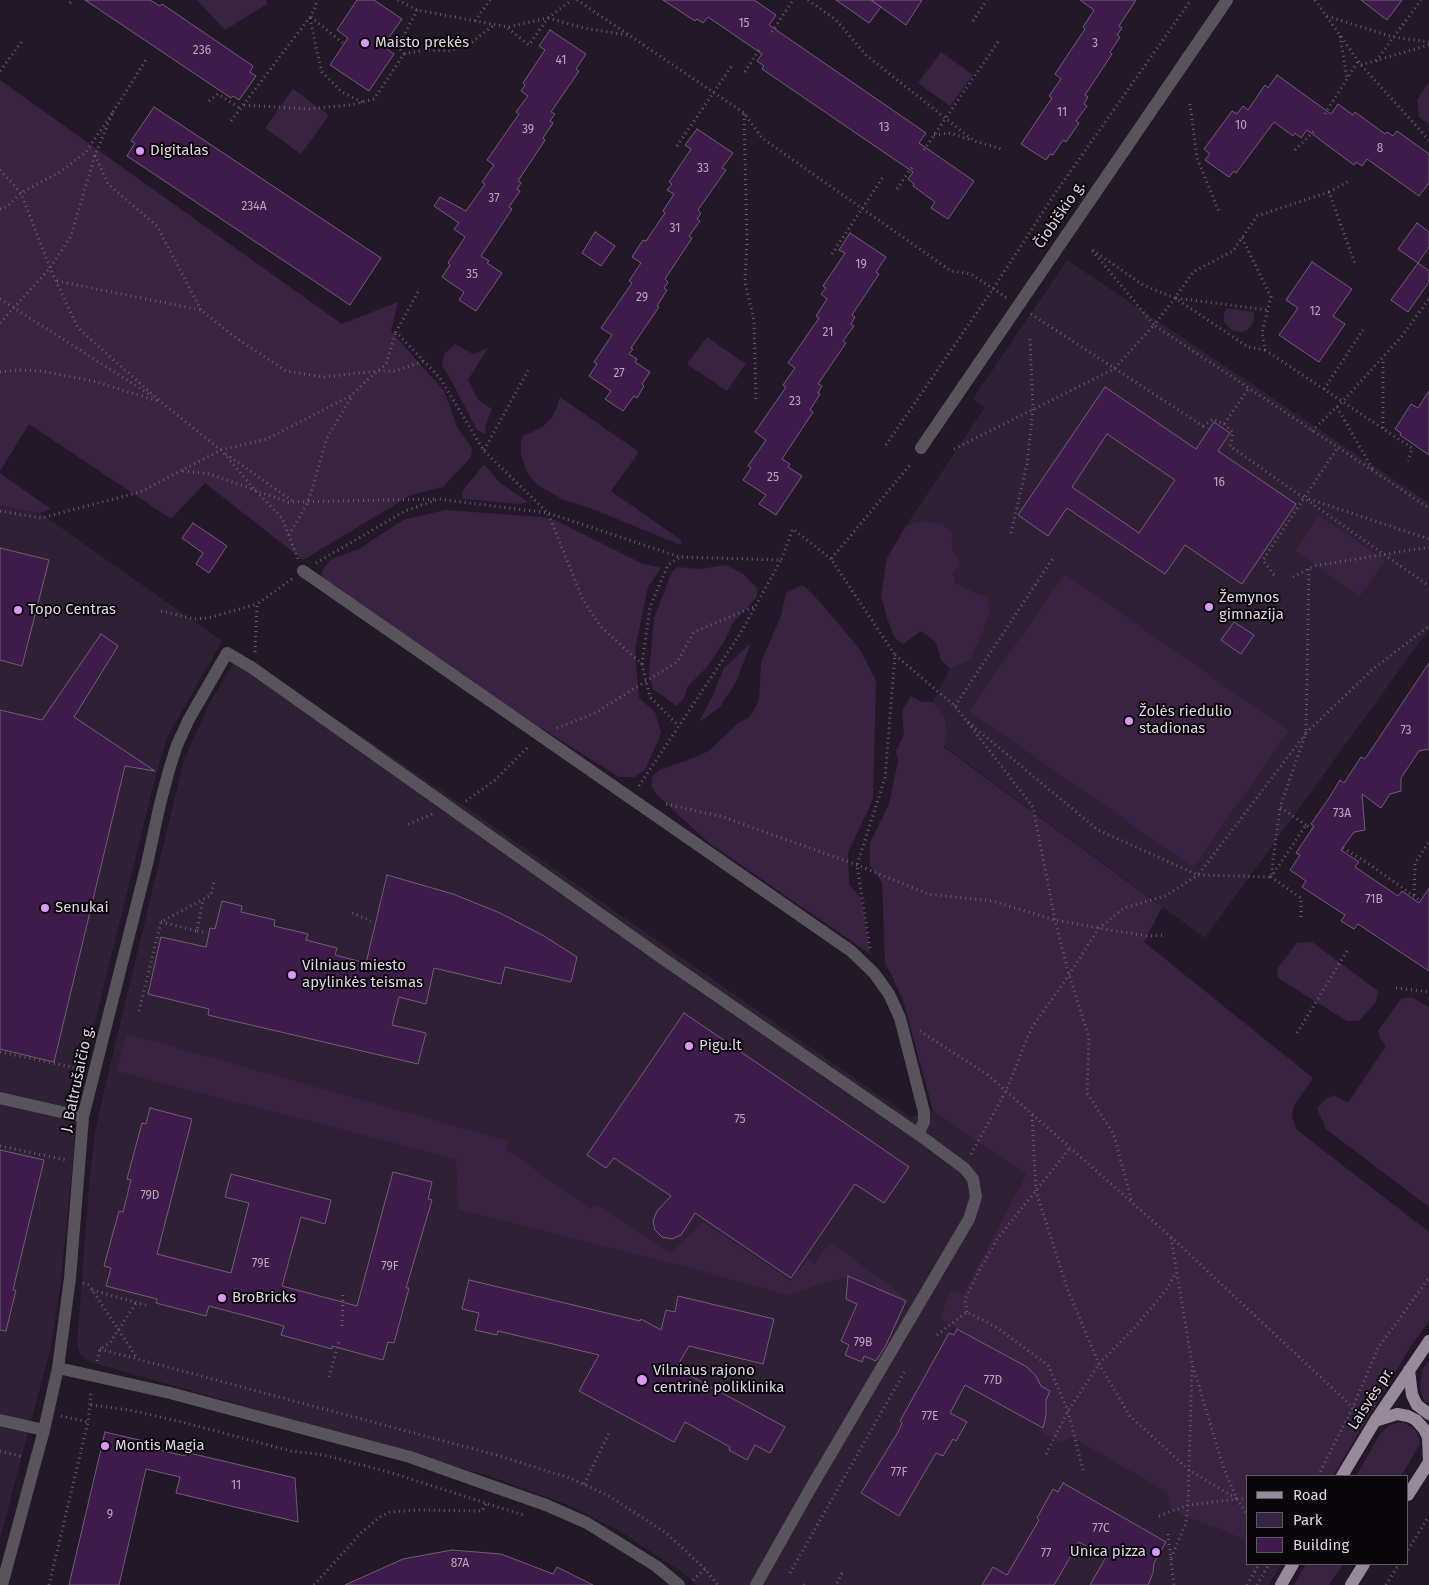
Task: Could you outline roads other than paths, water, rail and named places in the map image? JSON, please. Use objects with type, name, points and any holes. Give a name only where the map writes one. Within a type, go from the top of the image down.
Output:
[{"type":"main road","name":"Laisvės pr.","points":[[1343,1475],[1373,1424],[1429,1341]]},
{"type":"main road","points":[[1409,1370],[1412,1395],[1418,1405],[1429,1414]]},
{"type":"main road","points":[[1373,1424],[1397,1414],[1416,1420],[1424,1429],[1428,1437],[1429,1462],[1409,1493]]},
{"type":"main road","points":[[1281,1585],[1292,1565]]},
{"type":"main road","points":[[1351,1585],[1363,1565]]},
{"type":"street","name":"Čiobiškio g.","points":[[921,448],[1227,0]]},
{"type":"street","points":[[303,571],[851,951],[874,973],[890,994],[900,1018],[924,1112],[924,1122],[918,1134],[964,1168],[973,1179],[976,1198],[969,1219],[756,1585]]},
{"type":"street","name":"J. Baltrušaičio g.","points":[[2,1585],[44,1430],[58,1368],[70,1278],[83,1117],[169,770],[177,745],[189,719],[227,653],[251,667],[666,960],[918,1134]]},
{"type":"street","points":[[0,1098],[83,1117]]},
{"type":"street","points":[[58,1368],[188,1397],[390,1452],[469,1478],[546,1505],[587,1523],[656,1566],[679,1585]]},
{"type":"street","points":[[0,1420],[44,1430]]},
{"type":"place","name":"Maisto prekės","points":[[365,43]]},
{"type":"place","name":"Digitalas","points":[[140,151]]},
{"type":"place","name":"Žemynos gimnazija","points":[[1209,607]]},
{"type":"place","name":"Topo Centras","points":[[18,610]]},
{"type":"place","name":"Žolės riedulio stadionas","points":[[1129,721]]},
{"type":"place","name":"Senukai","points":[[45,908]]},
{"type":"place","name":"Vilniaus miesto apylinkės teismas","points":[[292,975]]},
{"type":"place","name":"Pigu.lt","points":[[689,1046]]},
{"type":"place","name":"BroBricks","points":[[222,1298]]},
{"type":"place","name":"Vilniaus rajono centrinė poliklinika","points":[[642,1380]]},
{"type":"place","name":"Montis Magia","points":[[105,1446]]},
{"type":"place","name":"Unica pizza","points":[[1156,1552]]}]
